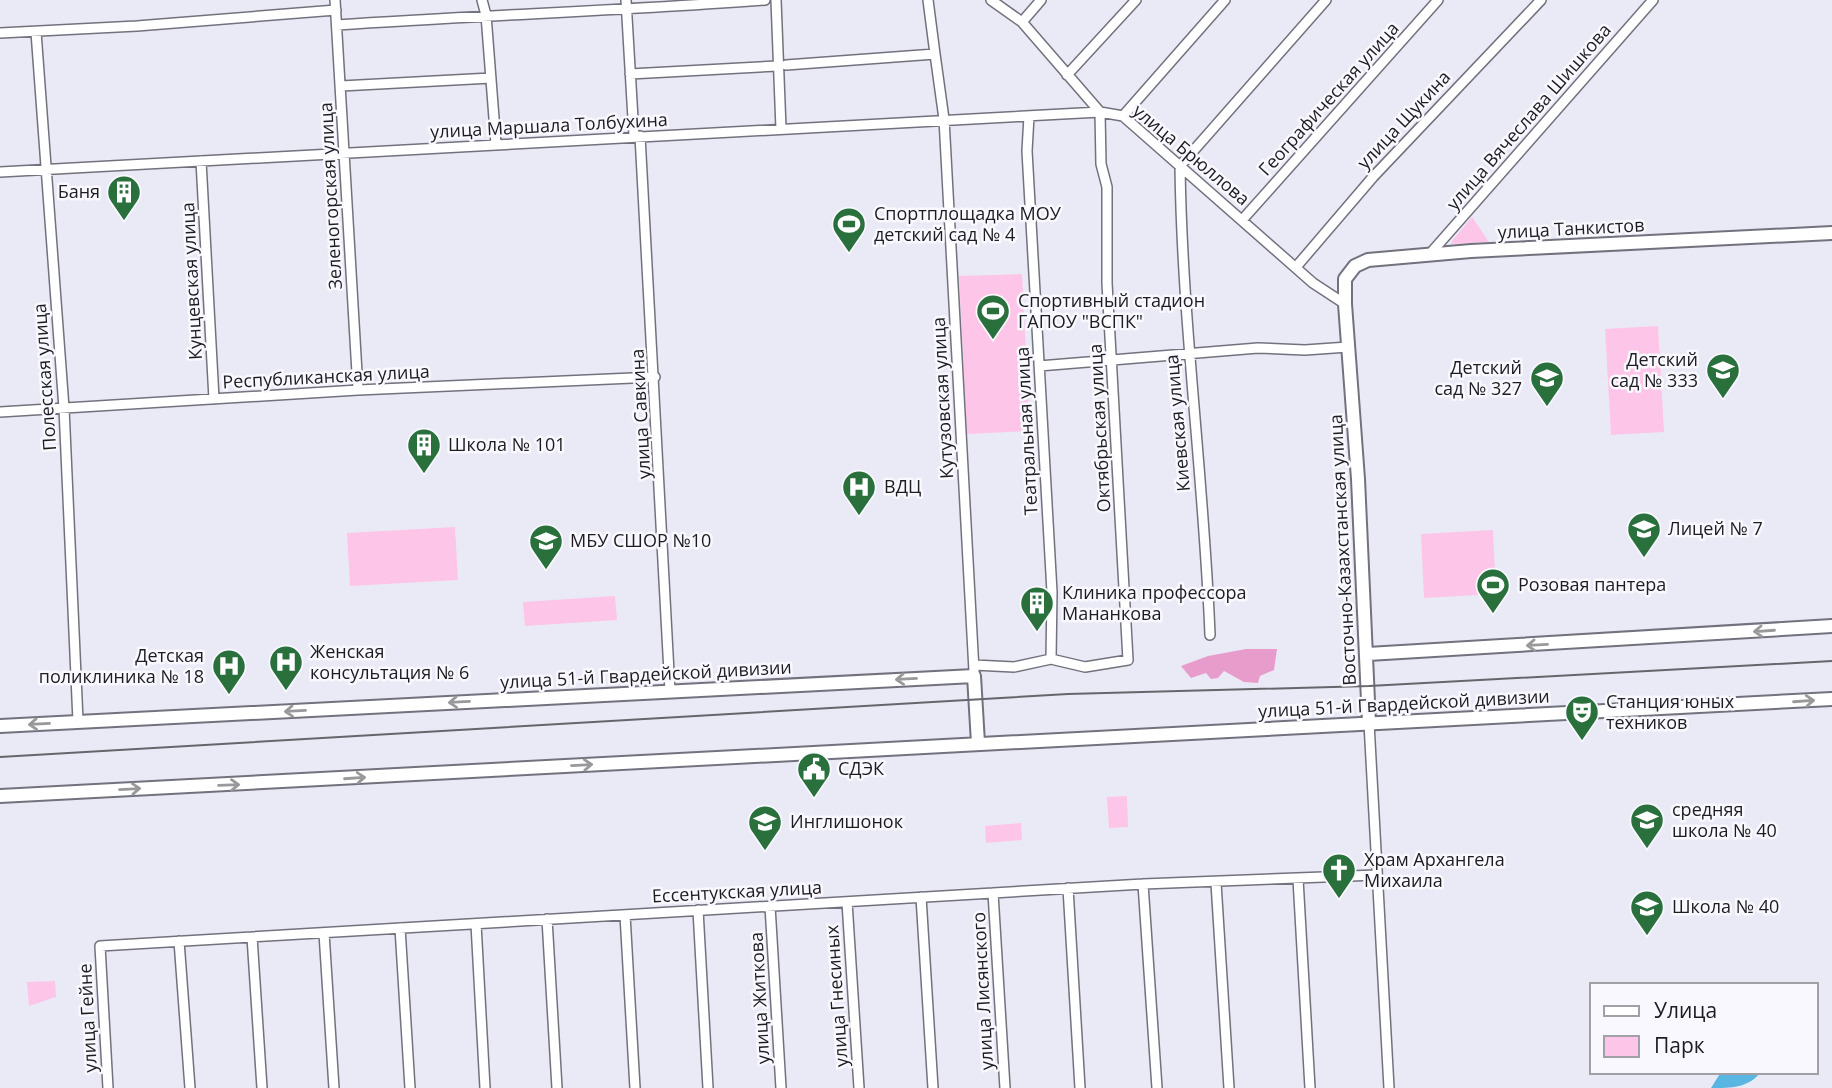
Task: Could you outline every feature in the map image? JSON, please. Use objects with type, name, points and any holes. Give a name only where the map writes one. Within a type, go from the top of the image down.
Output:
[{"type":"main road","name":"улица Танкистов","points":[[1345,304],[1345,279],[1360,262],[1429,255],[1832,233]]},
{"type":"main road","name":"Восточно-Казахстанская улица","points":[[1345,304],[1368,654],[1369,723]]},
{"type":"main road","points":[[1368,654],[1832,626]]},
{"type":"main road","name":"улица 51-й Гвардейской дивизии","points":[[0,726],[670,691],[974,670]]},
{"type":"main road","points":[[974,670],[978,743]]},
{"type":"main road","name":"улица 51-й Гвардейской дивизии","points":[[0,796],[1832,699]]},
{"type":"street","points":[[482,0],[486,15],[496,144]]},
{"type":"street","name":"улица Савкина","points":[[626,0],[655,377],[670,691]]},
{"type":"street","points":[[337,25],[486,15],[627,11],[765,0]]},
{"type":"street","points":[[776,0],[782,65],[781,129]]},
{"type":"street","name":"Кутузовская улица","points":[[928,0],[944,119],[974,670]]},
{"type":"street","points":[[991,0],[1022,22],[1100,112]]},
{"type":"street","points":[[1022,22],[1041,0]]},
{"type":"street","points":[[1068,75],[1136,0]]},
{"type":"street","points":[[1123,116],[1225,0]]},
{"type":"street","points":[[1180,166],[1326,0]]},
{"type":"street","name":"Географическая улица","points":[[1243,219],[1438,0]]},
{"type":"street","name":"улица Щукина","points":[[1296,267],[1373,177],[1541,0]]},
{"type":"street","name":"улица Вячеслава Шишкова","points":[[1429,255],[1653,0]]},
{"type":"street","points":[[0,33],[335,5]]},
{"type":"street","name":"Зеленогорская улица","points":[[335,5],[358,390]]},
{"type":"street","name":"Полесская улица","points":[[36,32],[64,408],[78,722]]},
{"type":"street","points":[[630,74],[935,54]]},
{"type":"street","points":[[341,86],[491,78]]},
{"type":"street","name":"улица Брюллова","points":[[1100,112],[1123,116],[1296,267],[1345,304]]},
{"type":"street","name":"улица Маршала Толбухина","points":[[0,172],[1100,112]]},
{"type":"street","name":"Октябрьская улица","points":[[1051,659],[1085,667],[1128,660],[1107,283],[1107,187],[1101,164],[1100,112]]},
{"type":"street","name":"Театральная улица","points":[[1029,117],[1027,164],[1052,592],[1051,659]]},
{"type":"street","name":"Кунцевская улица","points":[[201,161],[214,399]]},
{"type":"street","name":"Киевская улица","points":[[1180,166],[1189,353],[1199,487],[1206,522],[1210,635]]},
{"type":"street","points":[[1040,366],[1189,353],[1348,347]]},
{"type":"street","name":"Республиканская улица","points":[[0,412],[358,390],[655,377]]},
{"type":"street","points":[[974,670],[1014,667],[1051,659]]},
{"type":"street","name":"Восточно-Казахстанская улица","points":[[1369,723],[1389,1088]]},
{"type":"street","name":"Ессентукская улица","points":[[100,946],[1068,888],[1377,875]]},
{"type":"street","points":[[1298,879],[1310,1088]]},
{"type":"street","points":[[1216,883],[1229,1088]]},
{"type":"street","points":[[1143,884],[1157,1088]]},
{"type":"street","points":[[1068,888],[1080,1088]]},
{"type":"street","name":"улица Лисянского","points":[[993,893],[1005,1088]]},
{"type":"street","points":[[921,897],[933,1088]]},
{"type":"street","name":"улица Гнесиных","points":[[847,902],[859,1088]]},
{"type":"street","name":"улица Житкова","points":[[770,906],[781,1088]]},
{"type":"street","points":[[698,911],[708,1088]]},
{"type":"street","points":[[625,915],[635,1088]]},
{"type":"street","points":[[547,919],[557,1088]]},
{"type":"street","points":[[476,924],[485,1088]]},
{"type":"street","points":[[400,928],[410,1088]]},
{"type":"street","points":[[324,933],[334,1088]]},
{"type":"street","points":[[252,937],[262,1088]]},
{"type":"street","points":[[179,941],[190,1088]]},
{"type":"street","name":"улица Гейне","points":[[100,946],[108,1088]]},
{"type":"green space","points":[[1472,217],[1489,242],[1451,244],[1452,241]]},
{"type":"green space","points":[[1022,274],[1030,431],[967,434],[959,276]]},
{"type":"green space","points":[[1658,326],[1664,432],[1611,435],[1605,329]]},
{"type":"green space","points":[[455,527],[458,580],[350,586],[347,533]]},
{"type":"green space","points":[[1493,530],[1496,594],[1424,598],[1421,534]]},
{"type":"green space","points":[[615,596],[617,620],[525,626],[523,602]]},
{"type":"green space","points":[[1127,796],[1128,827],[1109,828],[1107,797]]},
{"type":"green space","points":[[1021,823],[1022,840],[986,843],[985,826]]},
{"type":"green space","points":[[55,981],[56,997],[29,1006],[27,982]]},
{"type":"shaded area","points":[[1246,649],[1277,649],[1274,670],[1260,676],[1258,683],[1244,682],[1224,671],[1218,678],[1211,679],[1206,673],[1191,678],[1181,666],[1208,656]]},
{"type":"water","points":[[1720,1074],[1759,1074],[1745,1084],[1711,1088]]},
{"type":"tram line","points":[[0,757],[1068,694],[1369,686],[1832,661]]},
{"type":"place","name":"Баня","points":[[124,222]]},
{"type":"place","name":"Спортплощадка МОУ детский сад № 4","points":[[849,254]]},
{"type":"place","name":"Спортивный стадион ГАПОУ \"ВСПК\"","points":[[993,341]]},
{"type":"place","name":"Детский сад № 333","points":[[1723,400]]},
{"type":"place","name":"Детский сад № 327","points":[[1547,408]]},
{"type":"place","name":"Школа № 101","points":[[424,475]]},
{"type":"place","name":"ВДЦ","points":[[859,517]]},
{"type":"place","name":"Лицей № 7","points":[[1644,559]]},
{"type":"place","name":"МБУ СШОР №10","points":[[546,571]]},
{"type":"place","name":"Розовая пантера","points":[[1493,615]]},
{"type":"place","name":"Клиника профессора Мананкова","points":[[1037,633]]},
{"type":"place","name":"Женская консультация № 6","points":[[286,692]]},
{"type":"place","name":"Детская поликлиника № 18","points":[[229,696]]},
{"type":"place","name":"Станция юных техников","points":[[1582,742]]},
{"type":"place","name":"СДЭК","points":[[814,799]]},
{"type":"place","name":"средняя школа № 40","points":[[1647,850]]},
{"type":"place","name":"Инглишонок","points":[[765,852]]},
{"type":"place","name":"Храм Архангела Михаила","points":[[1339,900]]},
{"type":"place","name":"Школа № 40","points":[[1647,937]]}]
